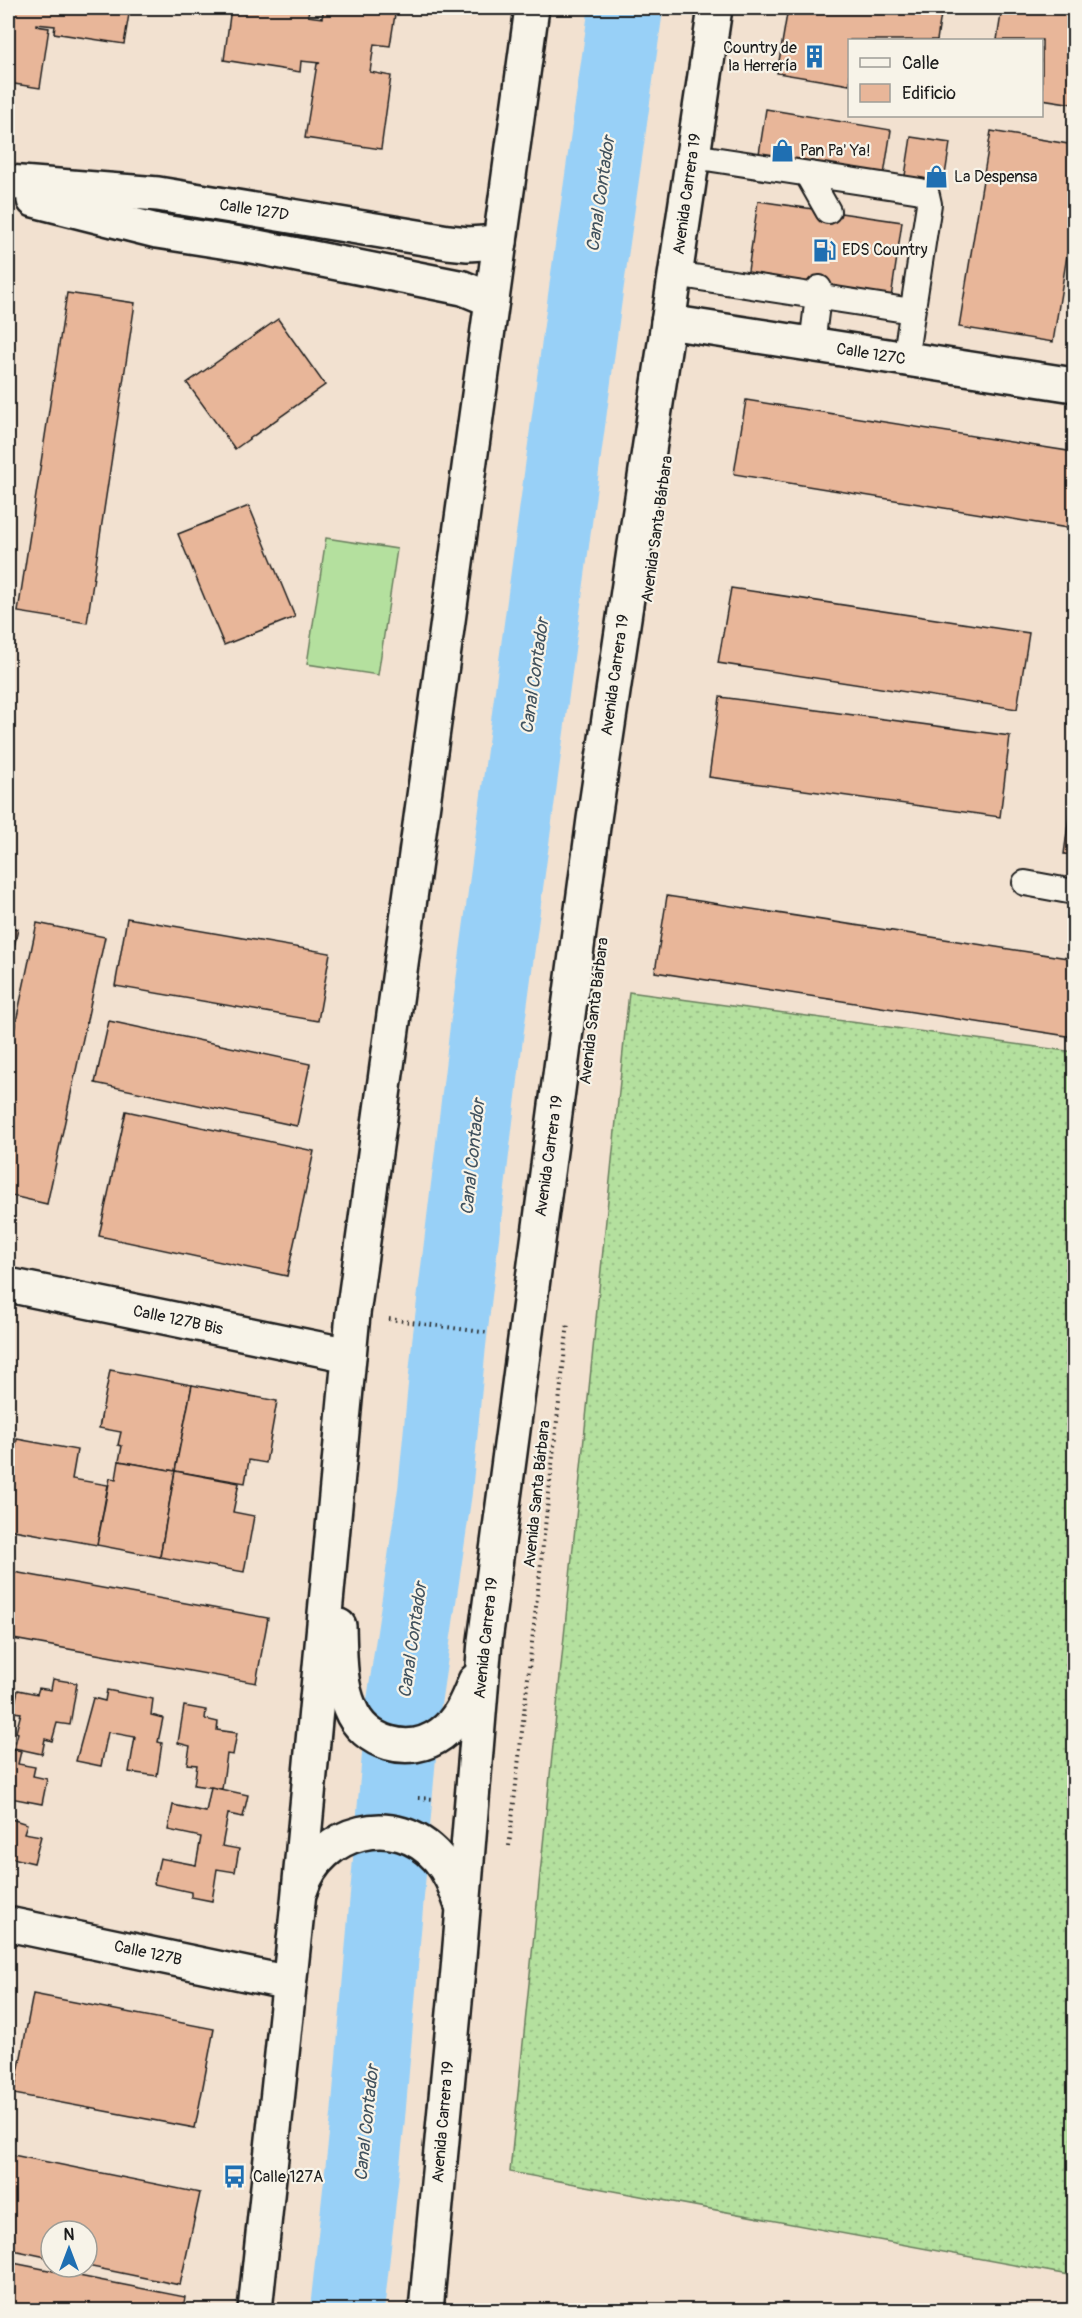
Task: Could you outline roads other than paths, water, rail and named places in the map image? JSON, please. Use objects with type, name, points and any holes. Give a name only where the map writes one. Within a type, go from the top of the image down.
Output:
[{"type":"main road","points":[[255,2310],[298,1902],[334,1496],[349,1356],[532,8]]},
{"type":"main road","name":"Avenida Carrera 19","points":[[426,2310],[458,1970],[485,1641],[592,831],[715,8]]},
{"type":"main road","name":"Calle 127D","points":[[8,182],[158,194],[448,242],[468,244],[500,242]]},
{"type":"main road","points":[[8,194],[157,231],[247,245],[452,286],[492,300]]},
{"type":"main road","name":"Calle 127C","points":[[668,322],[1074,385]]},
{"type":"main road","name":"Calle 127B Bis","points":[[8,1285],[349,1356]]},
{"type":"main road","points":[[334,1496],[342,1676],[350,1708],[359,1724],[372,1737],[389,1744],[408,1747],[426,1743],[442,1734],[466,1706],[485,1641]]},
{"type":"main road","points":[[298,1902],[308,1872],[328,1849],[341,1840],[370,1832],[401,1834],[415,1840],[437,1857],[453,1878],[462,1905]]},
{"type":"main road","name":"Calle 127B","points":[[8,1924],[289,1983]]},
{"type":"lane","points":[[693,156],[921,191],[927,195],[929,204],[905,360]]},
{"type":"lane","points":[[807,174],[828,211]]},
{"type":"lane","points":[[675,274],[818,292],[912,311]]},
{"type":"lane","points":[[812,345],[818,292]]},
{"type":"lane","points":[[1025,883],[1074,892]]},
{"type":"waterway","name":"Canal Contador","points":[[347,2310],[368,2117],[403,1709],[435,1491],[449,1344],[487,1028],[626,8]]},
{"type":"place","name":"Country de la Herrería","points":[[815,57]]},
{"type":"place","name":"Pan Pa' Ya!","points":[[782,151]]},
{"type":"place","name":"La Despensa","points":[[936,177]]},
{"type":"place","name":"EDS Country","points":[[824,250]]},
{"type":"place","name":"Calle 127A","points":[[235,2177]]}]
